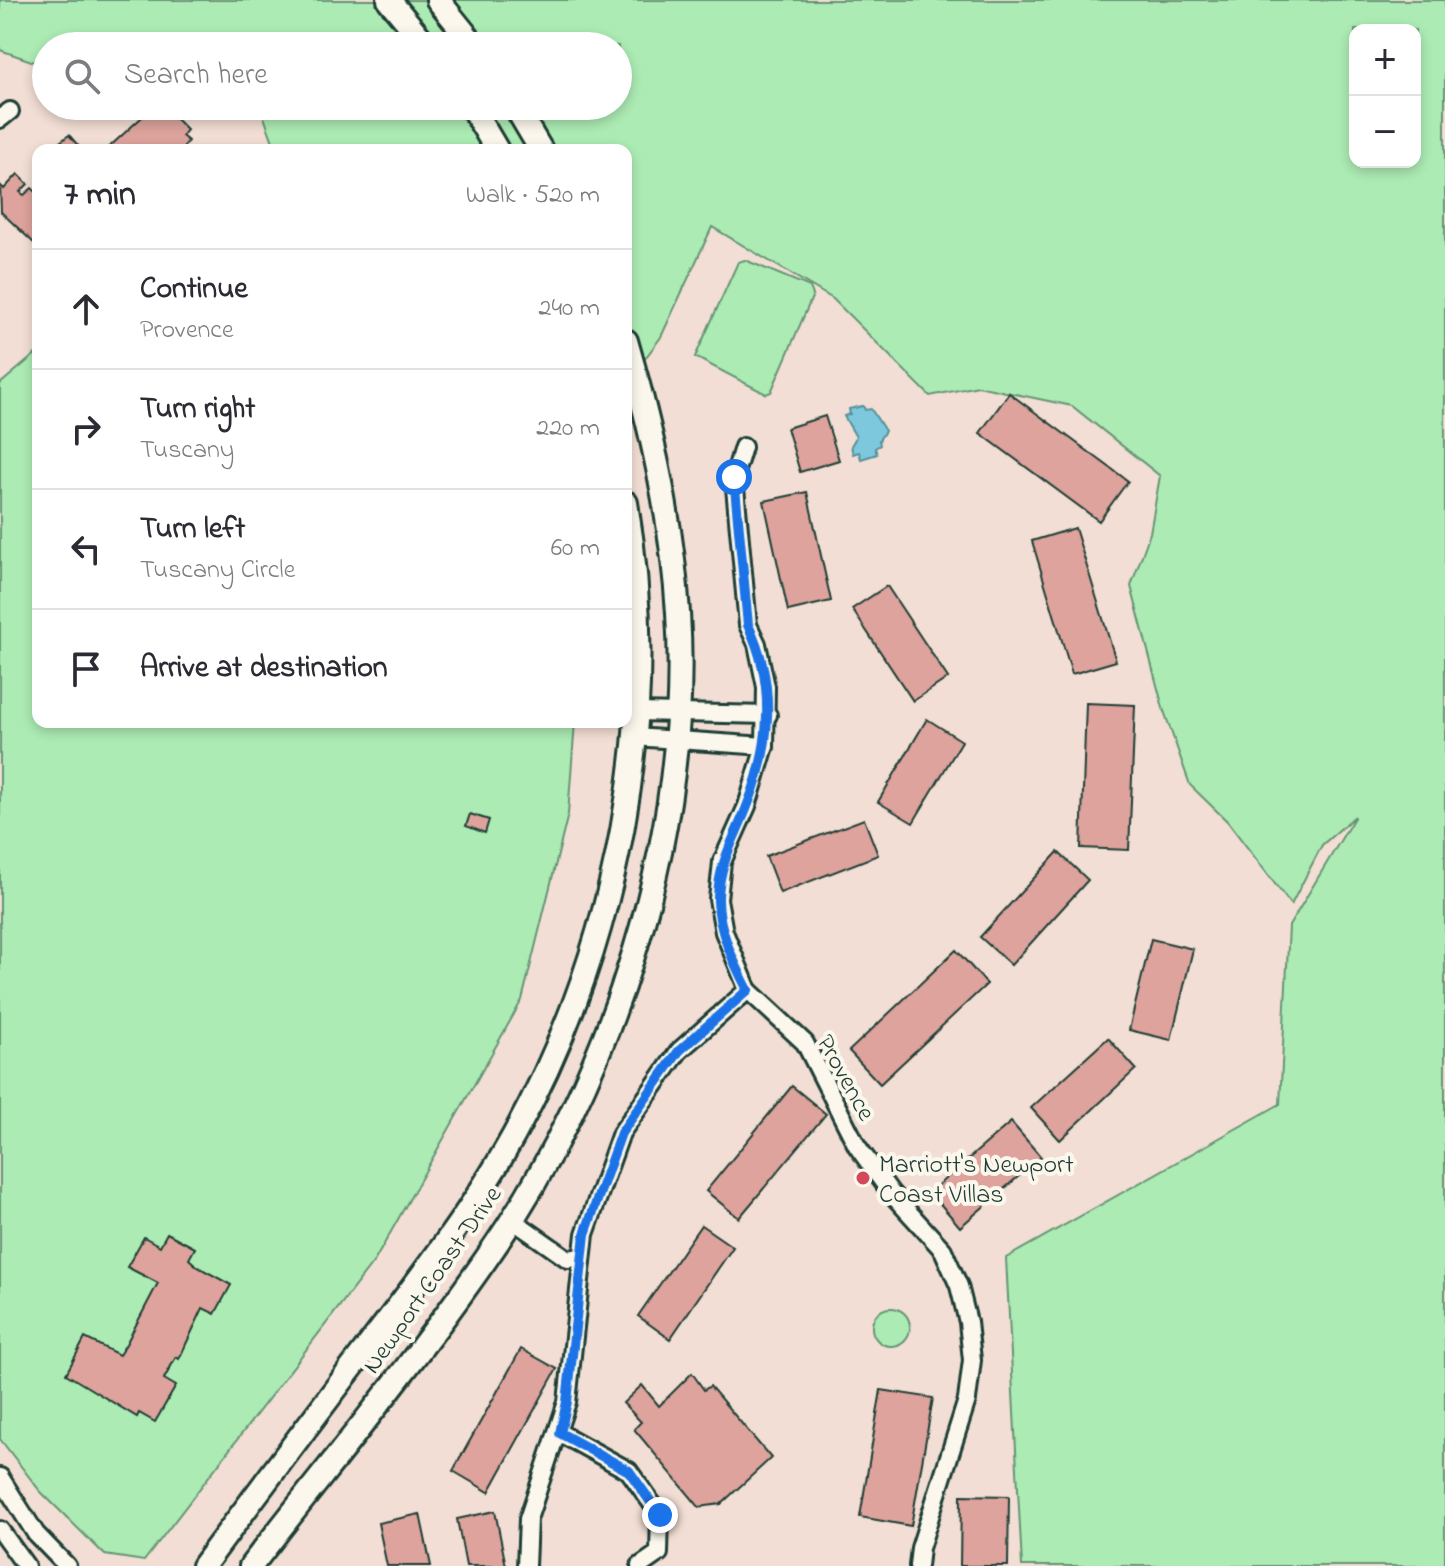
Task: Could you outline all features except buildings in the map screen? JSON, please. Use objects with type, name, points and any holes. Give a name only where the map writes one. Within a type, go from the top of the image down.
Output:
[{"type":"main road","points":[[389,0],[415,32]]},
{"type":"main road","points":[[438,0],[464,32]]},
{"type":"main road","points":[[479,120],[493,144]]},
{"type":"main road","points":[[523,120],[537,144]]},
{"type":"main road","name":"Newport Coast Drive","points":[[251,1566],[488,1257],[553,1149],[590,1071],[624,985],[650,889],[668,798],[677,713],[678,616],[668,520],[652,430],[632,362]]},
{"type":"main road","name":"Newport Coast Drive","points":[[203,1566],[444,1248],[514,1136],[559,1047],[592,954],[615,867],[637,712],[638,630],[632,566]]},
{"type":"street","name":"Provence","points":[[743,447],[734,477],[748,625],[757,644],[768,715],[765,746],[747,806],[722,862],[718,899],[724,932],[748,990],[805,1043],[857,1146],[891,1193],[943,1250],[959,1286],[972,1360],[967,1400],[920,1548],[918,1566]]},
{"type":"street","points":[[637,712],[768,715]]},
{"type":"street","points":[[634,737],[765,746]]},
{"type":"street","points":[[526,1566],[528,1519],[538,1483],[560,1433],[567,1402],[585,1234],[621,1133],[679,1051],[748,990]]},
{"type":"street","points":[[511,1219],[568,1259],[582,1257]]},
{"type":"street","points":[[560,1433],[629,1471],[660,1515],[659,1553],[640,1566]]},
{"type":"street","points":[[0,1477],[36,1534],[67,1566]]},
{"type":"street","points":[[0,1530],[26,1566]]},
{"type":"green space","points":[[0,0],[1445,0],[1445,1566],[1022,1566],[1006,1258],[1280,1104],[1289,926],[1355,816],[1322,845],[1291,905],[1227,821],[1190,785],[1163,708],[1131,586],[1150,533],[1160,476],[1072,406],[978,386],[930,396],[833,299],[712,227],[661,337],[632,376],[632,144],[274,144],[265,120],[632,120],[632,32],[32,32],[32,61],[0,50]]},
{"type":"green space","points":[[745,260],[810,287],[813,295],[771,392],[766,394],[695,357],[738,262]]},
{"type":"green space","points":[[32,357],[32,728],[575,728],[568,814],[522,1000],[375,1260],[144,1561],[105,1555],[40,1491],[0,1439],[0,384]]},
{"type":"green space","points":[[891,1308],[905,1313],[910,1327],[905,1341],[891,1346],[877,1341],[872,1327],[877,1313]]},
{"type":"water","points":[[863,406],[865,410],[871,409],[885,431],[879,440],[880,445],[875,448],[877,454],[861,459],[859,452],[853,454],[851,446],[856,437],[844,416],[850,414],[849,409]]},
{"type":"place","name":"Marriott's Newport Coast Villas","points":[[863,1178]]},
{"type":"route","points":[[660,1515],[629,1471],[560,1433],[567,1402],[571,1342],[585,1234],[621,1133],[647,1091],[679,1051],[748,990],[724,932],[718,899],[722,862],[761,768],[768,715],[757,644],[748,625],[734,477]]}]
